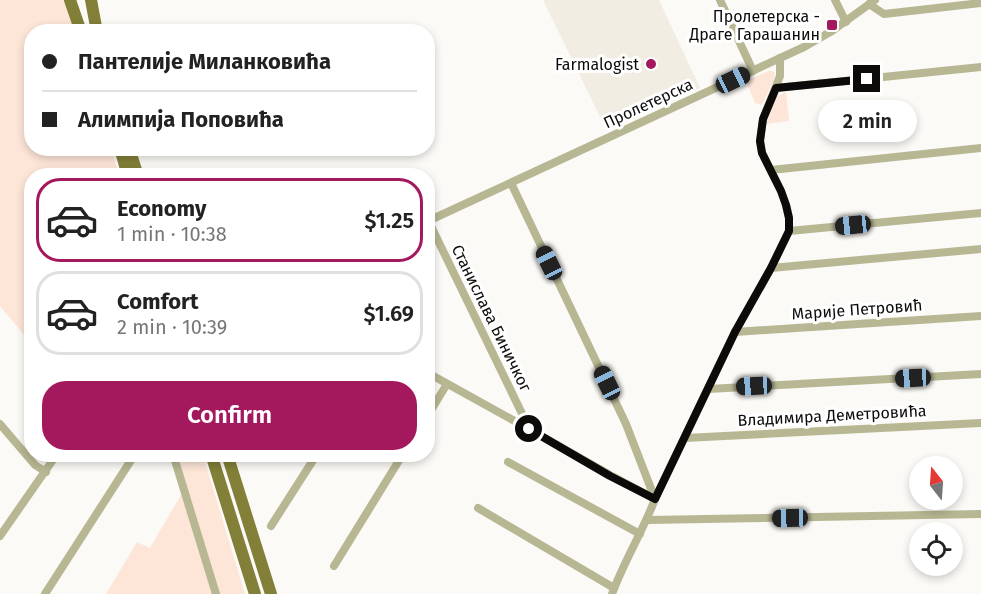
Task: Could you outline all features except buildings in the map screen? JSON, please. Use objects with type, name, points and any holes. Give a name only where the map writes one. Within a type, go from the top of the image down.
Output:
[{"type":"main road","points":[[70,0],[78,24]]},
{"type":"main road","points":[[79,0],[86,24]]},
{"type":"main road","points":[[91,0],[96,24]]},
{"type":"main road","points":[[214,462],[255,594]]},
{"type":"main road","points":[[230,462],[271,594]]},
{"type":"street","points":[[720,0],[753,71]]},
{"type":"street","points":[[835,0],[846,22]]},
{"type":"street","points":[[872,2],[884,14],[981,3]]},
{"type":"street","name":"Пролетерска","points":[[435,217],[819,39],[872,2]]},
{"type":"street","points":[[478,508],[613,591],[735,332],[789,231],[786,205],[762,153],[760,141],[763,119],[776,88],[781,68],[780,58]]},
{"type":"street","points":[[776,88],[981,67]]},
{"type":"street","points":[[771,170],[981,148]]},
{"type":"street","points":[[511,183],[626,423],[655,499]]},
{"type":"street","points":[[789,231],[981,213]]},
{"type":"street","name":"Станислава Биничког","points":[[435,234],[529,429]]},
{"type":"street","points":[[771,268],[981,249]]},
{"type":"street","name":"Марије Петровић","points":[[735,332],[981,316]]},
{"type":"street","points":[[708,389],[981,374]]},
{"type":"street","points":[[435,377],[655,499]]},
{"type":"street","points":[[435,404],[447,384]]},
{"type":"street","name":"Владимира Деметровића","points":[[685,438],[981,423]]},
{"type":"street","points":[[0,424],[24,453]]},
{"type":"street","points":[[32,462],[46,472]]},
{"type":"street","points":[[0,536],[52,462]]},
{"type":"street","points":[[45,594],[130,462]]},
{"type":"street","points":[[175,462],[216,594]]},
{"type":"street","points":[[271,526],[312,462]]},
{"type":"street","points":[[334,566],[398,462]]},
{"type":"street","points":[[508,462],[640,534]]},
{"type":"street","points":[[647,520],[981,514]]},
{"type":"shaded area","points":[[0,0],[64,0],[73,24],[24,24],[24,156],[113,156],[117,168],[24,168],[24,335],[0,306]]},
{"type":"shaded area","points":[[543,0],[659,0],[700,88],[607,131]]},
{"type":"shaded area","points":[[768,71],[775,73],[773,81],[762,105],[755,103],[746,81]]},
{"type":"shaded area","points":[[786,92],[789,121],[766,124],[776,97]]},
{"type":"shaded area","points":[[173,462],[205,462],[245,594],[106,594],[137,542],[150,548],[182,493]]},
{"type":"place","name":"Пролетерска - Драге Гарашанин","points":[[832,25]]},
{"type":"place","name":"Farmalogist","points":[[651,64]]},
{"type":"route","points":[[529,429],[655,499],[735,332],[789,231],[786,205],[762,153],[760,141],[763,119],[776,88],[867,79]]}]
